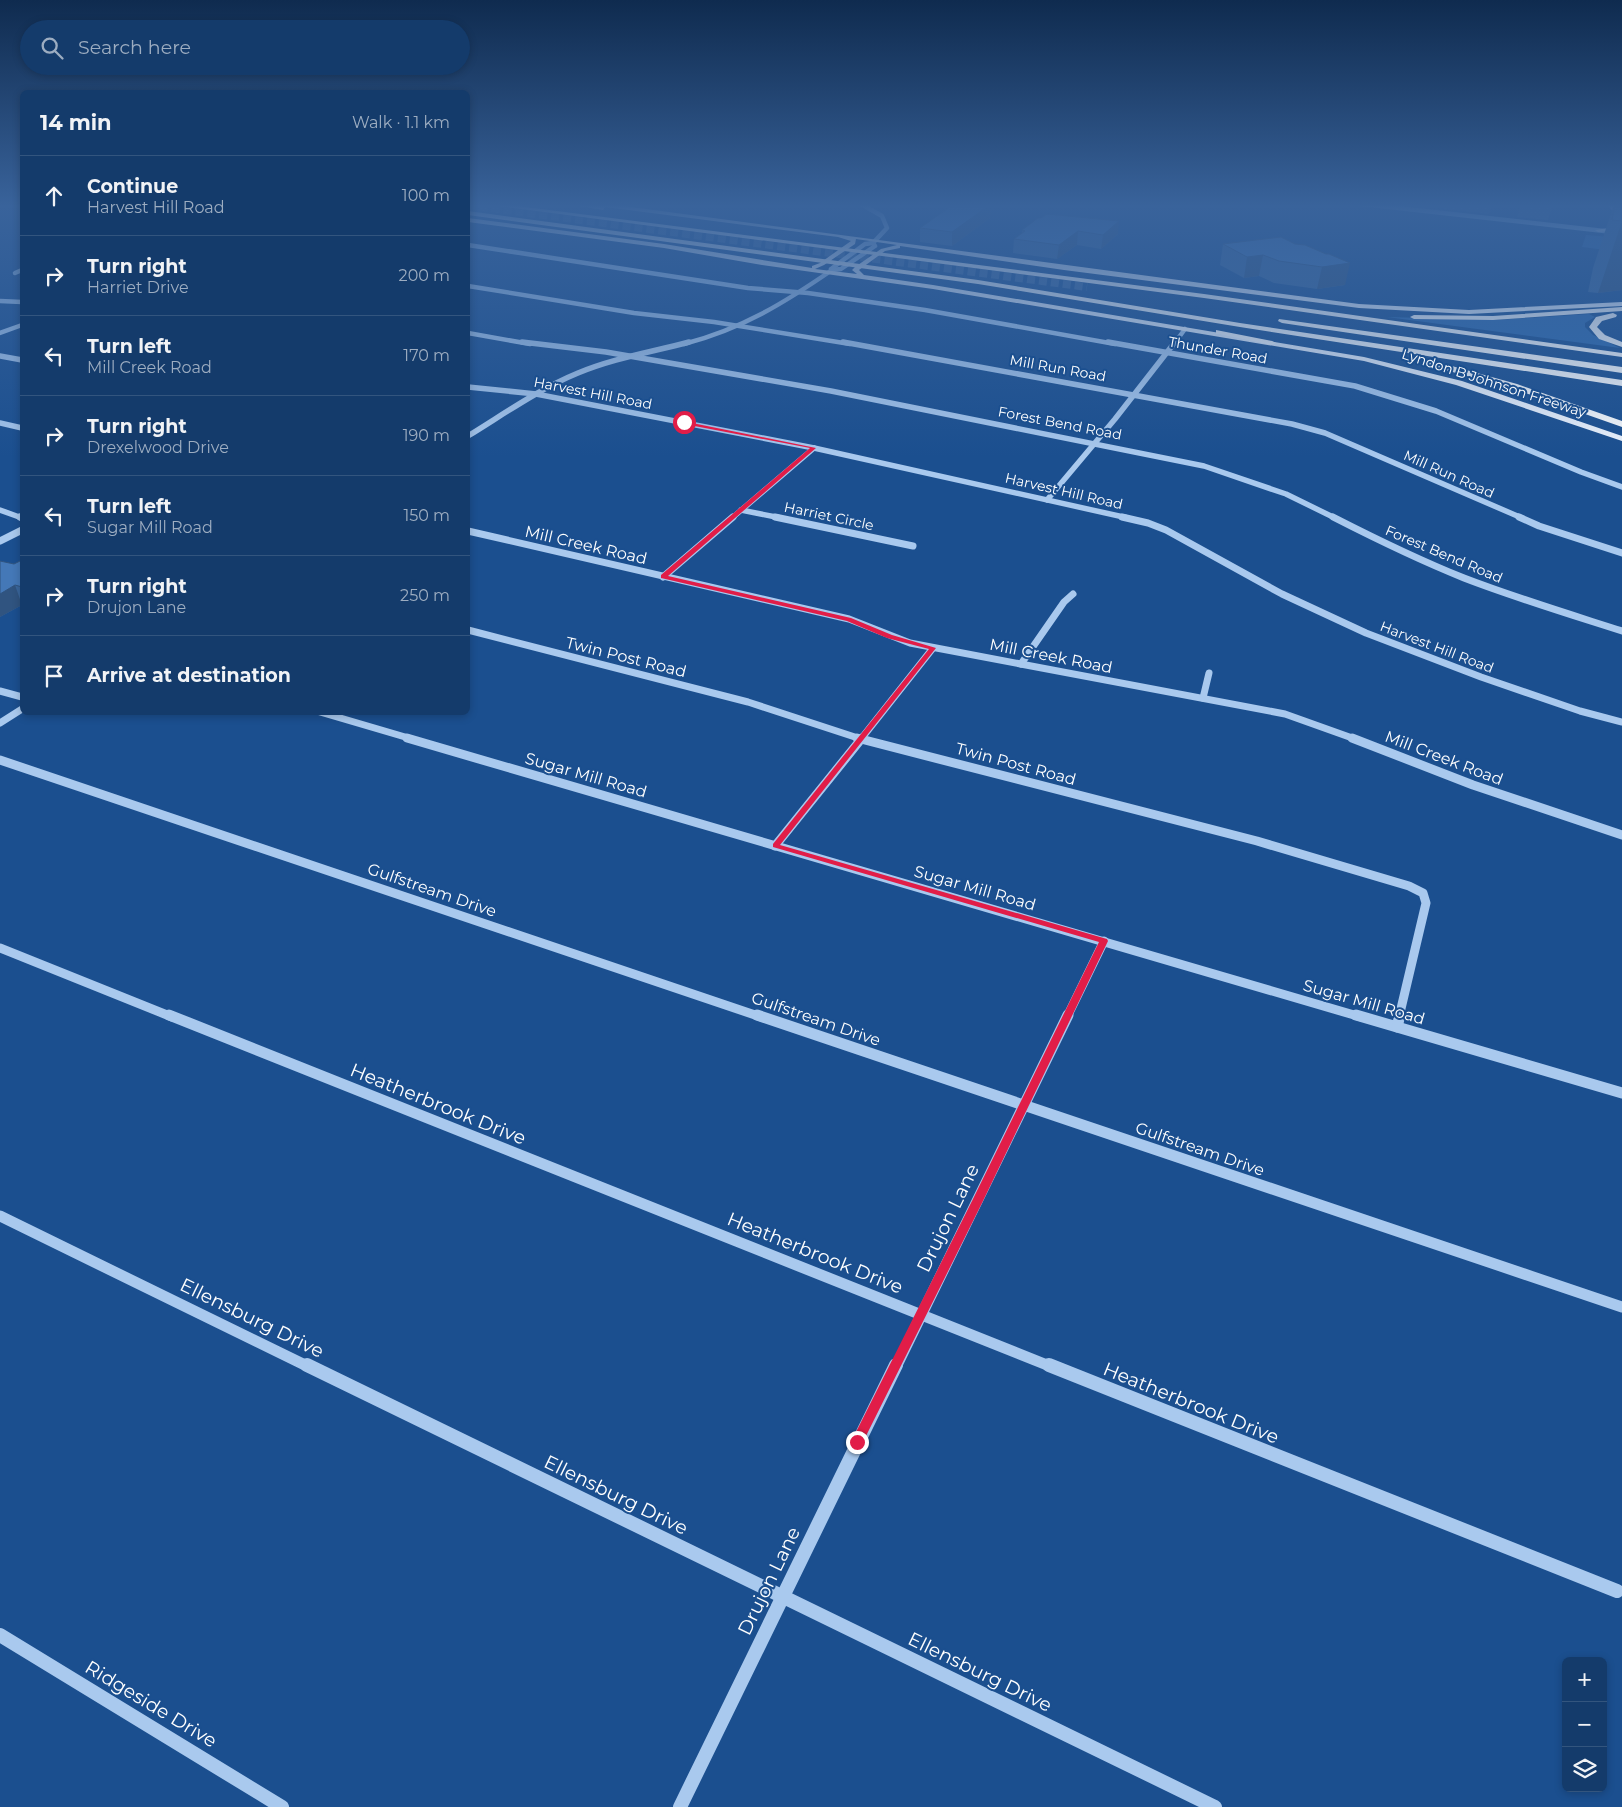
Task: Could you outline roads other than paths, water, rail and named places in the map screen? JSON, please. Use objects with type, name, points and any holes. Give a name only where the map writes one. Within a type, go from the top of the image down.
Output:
[{"type":"highway","points":[[962,288],[1151,319],[1272,343]]},
{"type":"highway","name":"Lyndon B Johnson Freeway","points":[[1016,288],[1250,327],[1622,383]]},
{"type":"highway","name":"Lyndon B Johnson Freeway","points":[[1145,288],[1622,355]]},
{"type":"highway","points":[[1200,309],[1085,290],[1622,364]]},
{"type":"highway","points":[[1049,293],[1080,303],[1382,352],[1622,386]]},
{"type":"highway","points":[[1204,296],[1388,315],[1440,318],[1517,317],[1622,309]]},
{"type":"highway","points":[[1622,314],[1599,319],[1593,327],[1602,336],[1622,347]]},
{"type":"highway","points":[[1269,319],[1622,370]]},
{"type":"highway","points":[[1389,322],[1622,347]]},
{"type":"highway","points":[[1382,352],[1485,377],[1622,424]]},
{"type":"main road","name":"Lyndon B Johnson Freeway","points":[[933,288],[1364,359],[1427,374],[1622,439]]},
{"type":"main road","points":[[1219,288],[1393,309],[1492,312],[1622,304]]},
{"type":"street","name":"Mill Run Road","points":[[482,288],[634,313],[741,326],[937,358],[1272,420],[1325,433],[1539,526],[1622,553]]},
{"type":"street","name":"Thunder Road","points":[[752,288],[799,292],[926,310],[1327,381],[1391,396],[1456,419],[1581,472],[1622,487]]},
{"type":"street","points":[[470,435],[536,394],[577,373],[631,356],[714,336],[741,326],[766,314],[804,288]]},
{"type":"street","points":[[0,301],[20,302]]},
{"type":"street","points":[[0,333],[20,325]]},
{"type":"street","points":[[1047,500],[1095,443],[1185,329]]},
{"type":"street","name":"Forest Bend Road","points":[[470,333],[544,346],[631,356],[872,398],[1204,466],[1286,494],[1404,552],[1454,573],[1529,602],[1622,631]]},
{"type":"street","points":[[0,356],[20,360]]},
{"type":"street","name":"Harvest Hill Road","points":[[470,387],[536,394],[814,448],[1127,518],[1166,530],[1282,594],[1361,630],[1487,680],[1622,722]]},
{"type":"street","points":[[0,423],[20,428]]},
{"type":"street","points":[[664,577],[814,448]]},
{"type":"street","points":[[0,510],[20,517]]},
{"type":"street","name":"Harriet Circle","points":[[741,510],[913,546]]},
{"type":"street","points":[[0,542],[20,531]]},
{"type":"street","name":"Mill Creek Road","points":[[470,531],[849,619],[890,636],[933,648],[1203,698],[1309,721],[1424,767],[1622,835]]},
{"type":"street","points":[[1021,664],[1064,602],[1073,594]]},
{"type":"street","name":"Twin Post Road","points":[[470,631],[748,702],[860,738],[1257,841],[1387,879],[1423,893],[1426,902],[1397,1027]]},
{"type":"street","points":[[775,846],[933,648]]},
{"type":"street","points":[[1203,698],[1209,673]]},
{"type":"street","points":[[0,691],[20,697]]},
{"type":"street","points":[[0,723],[20,710]]},
{"type":"street","name":"Sugar Mill Road","points":[[330,715],[1622,1093]]},
{"type":"street","name":"Gulfstream Drive","points":[[0,760],[1622,1307]]},
{"type":"street","name":"Drujon Lane","points":[[680,1807],[1104,941]]},
{"type":"street","name":"Heatherbrook Drive","points":[[0,948],[1617,1591]]},
{"type":"street","name":"Ellensburg Drive","points":[[0,1216],[1215,1807]]},
{"type":"street","name":"Ridgeside Drive","points":[[0,1634],[282,1807]]}]
